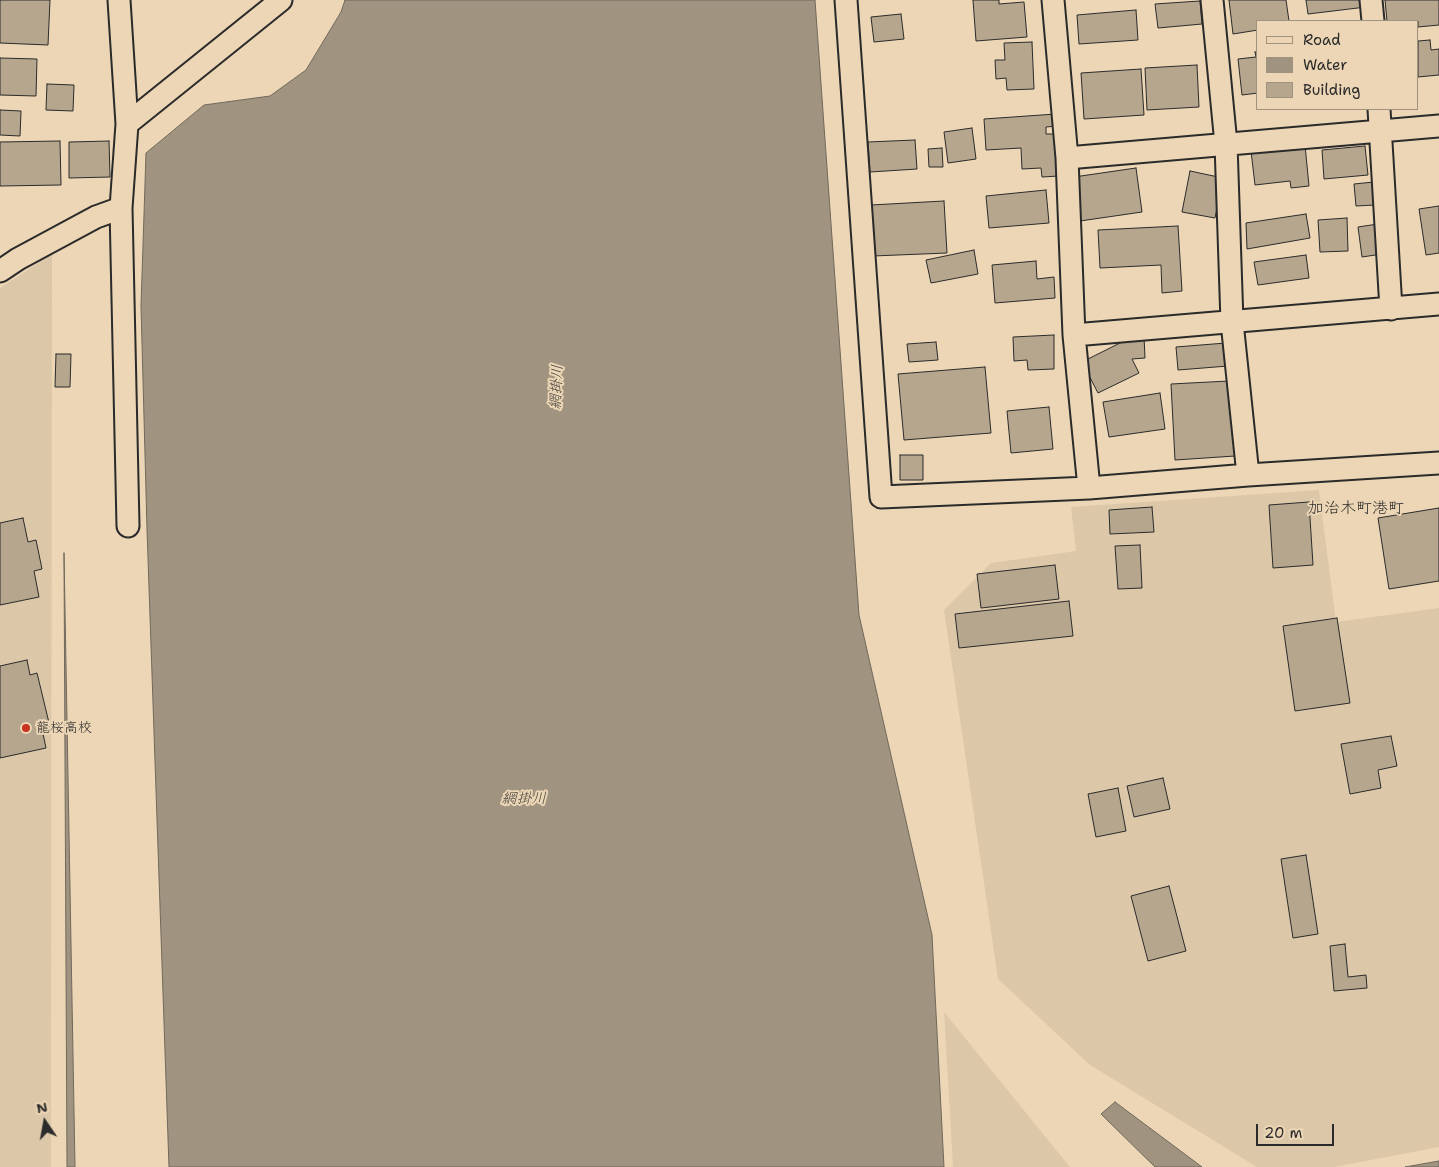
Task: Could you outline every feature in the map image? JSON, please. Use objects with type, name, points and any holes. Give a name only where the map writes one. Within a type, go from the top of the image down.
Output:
[{"type":"street","points":[[119,0],[128,124],[121,208],[128,526]]},
{"type":"street","points":[[128,124],[280,0]]},
{"type":"street","points":[[846,0],[881,497],[1089,488],[1248,475],[1439,463]]},
{"type":"street","points":[[1053,0],[1067,158],[1074,335],[1089,488]]},
{"type":"street","points":[[1212,0],[1226,144],[1232,322],[1248,475]]},
{"type":"street","points":[[1371,0],[1372,20]]},
{"type":"street","points":[[1379,110],[1391,309]]},
{"type":"street","points":[[1067,158],[1439,126]]},
{"type":"street","points":[[0,271],[18,259],[96,217],[121,208]]},
{"type":"street","points":[[1074,335],[1439,304]]},
{"type":"shaded area","name":"龍桜高校","points":[[52,254],[51,1167],[0,1167],[0,288]]},
{"type":"shaded area","points":[[1319,490],[1336,622],[1439,608],[1439,1147],[1334,1167],[1257,1167],[1090,1065],[998,979],[944,610],[991,563],[1076,551],[1071,507]]},
{"type":"shaded area","points":[[944,1012],[1070,1167],[953,1167]]},
{"type":"water","name":"網掛川","points":[[345,0],[815,0],[859,615],[932,935],[944,1167],[169,1167],[141,306],[146,153],[204,105],[270,96],[306,70],[341,12]]},
{"type":"water","points":[[64,553],[75,1167],[67,1167]]},
{"type":"water","points":[[1115,1102],[1202,1167],[1155,1167],[1101,1114]]},
{"type":"water","points":[[1439,1161],[1439,1167],[1405,1167]]},
{"type":"building","points":[[0,0],[50,0],[48,45],[0,43]]},
{"type":"building","points":[[973,0],[999,0],[999,4],[1024,2],[1027,37],[976,41]]},
{"type":"building","points":[[1229,0],[1286,0],[1289,20],[1256,20],[1256,30],[1233,34]]},
{"type":"building","points":[[1306,0],[1365,0],[1366,7],[1308,14]]},
{"type":"building","points":[[1385,0],[1439,0],[1439,25],[1419,27],[1419,20],[1387,20]]},
{"type":"building","points":[[1200,1],[1202,24],[1158,28],[1155,4]]},
{"type":"building","points":[[1136,10],[1138,40],[1079,44],[1077,15]]},
{"type":"building","points":[[901,14],[904,39],[874,42],[871,17]]},
{"type":"building","points":[[1430,40],[1431,50],[1439,49],[1439,75],[1419,77],[1419,41]]},
{"type":"building","points":[[1032,42],[1034,89],[1007,90],[1006,78],[996,79],[995,60],[1005,60],[1004,43]]},
{"type":"building","points":[[1256,57],[1256,93],[1242,95],[1238,59]]},
{"type":"building","points":[[0,58],[37,59],[36,96],[0,95]]},
{"type":"building","points":[[1197,65],[1199,107],[1147,110],[1145,68]]},
{"type":"building","points":[[1141,69],[1144,115],[1084,119],[1081,73]]},
{"type":"building","points":[[47,84],[74,85],[73,111],[46,110]]},
{"type":"building","points":[[0,110],[21,111],[20,136],[0,135]]},
{"type":"building","points":[[1056,114],[1057,126],[1046,127],[1046,134],[1056,134],[1059,176],[1042,177],[1041,168],[1022,169],[1021,148],[986,150],[984,119]]},
{"type":"building","points":[[972,128],[976,159],[948,163],[944,132]]},
{"type":"building","points":[[915,140],[917,169],[870,172],[868,142]]},
{"type":"building","points":[[60,141],[61,185],[0,186],[0,142]]},
{"type":"building","points":[[109,141],[110,177],[69,178],[69,142]]},
{"type":"building","points":[[1305,145],[1309,186],[1291,188],[1290,181],[1255,185],[1251,151]]},
{"type":"building","points":[[1365,146],[1368,175],[1324,179],[1322,150]]},
{"type":"building","points":[[942,148],[943,167],[929,167],[928,149]]},
{"type":"building","points":[[1136,168],[1142,212],[1080,221],[1074,177]]},
{"type":"building","points":[[1190,171],[1223,178],[1215,218],[1182,212]]},
{"type":"building","points":[[1374,182],[1375,205],[1356,206],[1354,184]]},
{"type":"building","points":[[1046,190],[1049,223],[989,228],[986,196]]},
{"type":"building","points":[[944,201],[947,253],[873,256],[871,205]]},
{"type":"building","points":[[1439,206],[1439,253],[1426,255],[1419,209]]},
{"type":"building","points":[[1306,214],[1310,238],[1247,249],[1246,223]]},
{"type":"building","points":[[1347,218],[1348,251],[1320,252],[1318,220]]},
{"type":"building","points":[[1378,224],[1382,254],[1362,257],[1358,227]]},
{"type":"building","points":[[1178,226],[1182,291],[1162,293],[1161,265],[1100,268],[1098,230]]},
{"type":"building","points":[[974,250],[978,274],[931,283],[926,260]]},
{"type":"building","points":[[1306,255],[1309,278],[1258,285],[1254,262]]},
{"type":"building","points":[[1036,261],[1037,279],[1054,277],[1055,298],[995,303],[992,265]]},
{"type":"building","points":[[1054,335],[1054,369],[1028,370],[1027,360],[1014,361],[1013,337]]},
{"type":"building","points":[[1144,336],[1145,358],[1132,359],[1139,373],[1098,393],[1082,362],[1122,342],[1122,337]]},
{"type":"building","points":[[936,342],[938,360],[909,362],[907,344]]},
{"type":"building","points":[[1226,343],[1228,366],[1178,370],[1176,347]]},
{"type":"building","points":[[56,354],[71,354],[70,387],[55,387]]},
{"type":"building","points":[[985,367],[991,433],[904,440],[898,374]]},
{"type":"building","points":[[1229,381],[1235,456],[1175,460],[1171,384]]},
{"type":"building","points":[[1160,393],[1165,429],[1109,437],[1103,402]]},
{"type":"building","points":[[1049,407],[1053,449],[1011,453],[1007,411]]},
{"type":"building","points":[[900,455],[923,455],[923,480],[900,480]]},
{"type":"building","points":[[1309,502],[1313,565],[1273,568],[1269,505]]},
{"type":"building","points":[[1152,507],[1154,532],[1110,534],[1109,510]]},
{"type":"building","points":[[1439,508],[1439,581],[1389,589],[1378,518]]},
{"type":"building","points":[[23,518],[28,542],[36,540],[42,569],[34,571],[39,597],[0,605],[0,523]]},
{"type":"building","points":[[1140,545],[1142,588],[1118,589],[1115,546]]},
{"type":"building","points":[[1055,565],[1059,599],[981,608],[977,574]]},
{"type":"building","points":[[1069,601],[1073,636],[959,648],[955,614]]},
{"type":"building","points":[[1337,618],[1350,703],[1295,711],[1283,626]]},
{"type":"building","points":[[27,660],[30,675],[37,673],[50,727],[42,729],[46,748],[0,758],[0,666]]},
{"type":"building","points":[[1391,736],[1397,766],[1378,770],[1381,788],[1350,794],[1341,744]]},
{"type":"building","points":[[1163,778],[1170,809],[1134,817],[1127,786]]},
{"type":"building","points":[[1118,788],[1126,831],[1096,837],[1088,794]]},
{"type":"building","points":[[1306,855],[1318,934],[1293,938],[1281,859]]},
{"type":"building","points":[[1169,886],[1186,951],[1148,961],[1131,896]]},
{"type":"building","points":[[1345,944],[1348,977],[1366,975],[1367,988],[1334,991],[1330,946]]},
{"type":"place","name":"龍桜高校","points":[[26,728]]},
{"type":"district","name":"加治木町港町","points":[[1356,509]]}]
